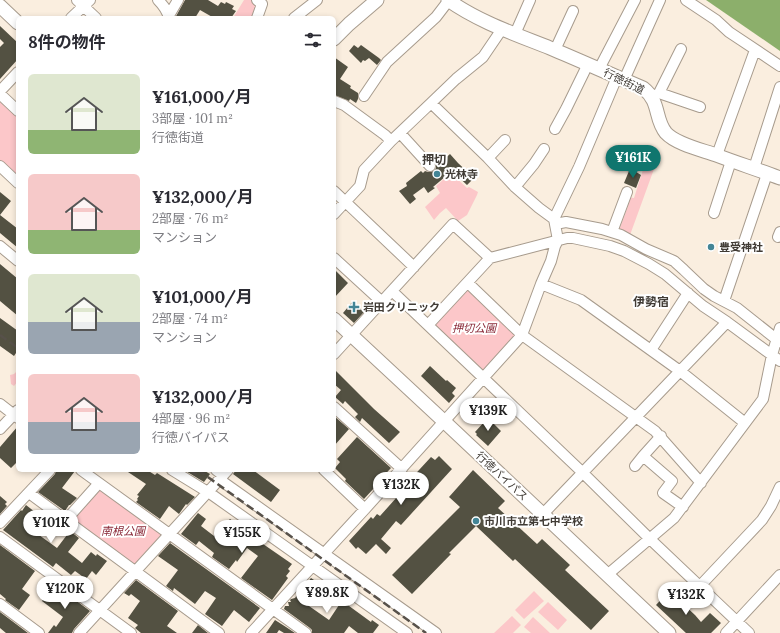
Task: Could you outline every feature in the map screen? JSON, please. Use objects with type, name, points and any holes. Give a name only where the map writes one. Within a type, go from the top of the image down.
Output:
[{"type":"main road","points":[[336,37],[377,0]]},
{"type":"main road","name":"行徳街道","points":[[449,0],[462,10],[481,20],[556,50],[643,88],[655,95],[661,126],[672,138],[731,161],[776,174]]},
{"type":"main road","points":[[0,6],[16,21]]},
{"type":"main road","name":"行徳バイパス","points":[[336,321],[669,633]]},
{"type":"street","points":[[158,0],[163,5],[168,16]]},
{"type":"street","points":[[169,16],[178,0]]},
{"type":"street","points":[[257,0],[262,4],[258,16]]},
{"type":"street","points":[[297,16],[317,0]]},
{"type":"street","points":[[364,96],[387,62],[436,17],[449,0]]},
{"type":"street","points":[[515,34],[530,0]]},
{"type":"street","points":[[555,129],[566,108],[635,0]]},
{"type":"street","points":[[251,633],[402,469],[522,335],[558,240],[555,222],[620,78],[660,0]]},
{"type":"street","points":[[686,0],[716,20],[729,32],[780,66]]},
{"type":"street","points":[[73,16],[84,2],[94,16]]},
{"type":"street","points":[[556,50],[573,11]]},
{"type":"street","points":[[336,212],[360,186],[364,170],[456,79],[483,57],[502,29]]},
{"type":"street","points":[[681,49],[655,95],[700,107]]},
{"type":"street","points":[[716,155],[755,50]]},
{"type":"street","points":[[16,74],[0,93],[16,109]]},
{"type":"street","points":[[754,168],[780,87]]},
{"type":"street","points":[[336,102],[344,105],[392,141]]},
{"type":"street","points":[[431,103],[488,158],[515,187],[555,222],[566,222],[590,226],[612,232],[674,261],[704,289],[737,308],[778,341]]},
{"type":"street","points":[[400,133],[430,166]]},
{"type":"street","points":[[488,158],[505,140]]},
{"type":"street","points":[[515,187],[544,149]]},
{"type":"street","points":[[714,213],[731,161]]},
{"type":"street","points":[[0,166],[16,181]]},
{"type":"street","points":[[543,514],[680,370],[723,320],[726,303],[776,174]]},
{"type":"street","points":[[612,232],[627,192]]},
{"type":"street","points":[[336,193],[414,267]]},
{"type":"street","points":[[336,352],[454,224],[490,258]]},
{"type":"street","points":[[428,325],[490,258],[564,238],[573,238],[610,246],[624,251],[665,274],[703,306],[776,358]]},
{"type":"street","points":[[0,246],[16,260]]},
{"type":"street","points":[[336,260],[382,302]]},
{"type":"street","points":[[468,283],[522,335],[636,416],[661,436],[701,483]]},
{"type":"street","points":[[541,284],[581,300],[680,370],[745,423]]},
{"type":"street","points":[[392,290],[582,472],[699,587],[749,633]]},
{"type":"street","points":[[651,350],[688,293]]},
{"type":"street","points":[[607,575],[674,518],[763,399],[776,358],[780,328]]},
{"type":"street","points":[[0,404],[16,413]]},
{"type":"street","points":[[336,409],[402,469]]},
{"type":"street","points":[[0,429],[16,415]]},
{"type":"street","points":[[635,466],[661,436]]},
{"type":"street","points":[[643,456],[672,481],[663,492],[683,507]]},
{"type":"street","points":[[0,523],[48,472]]},
{"type":"street","points":[[84,472],[306,633]]},
{"type":"street","points":[[175,472],[208,492],[401,632],[411,615]]},
{"type":"street","points":[[79,633],[208,492],[222,472]]},
{"type":"street","points":[[222,472],[223,482],[436,633]]},
{"type":"street","points":[[326,472],[365,509]]},
{"type":"street","points":[[66,520],[99,483]]},
{"type":"street","points":[[699,587],[762,520],[780,487]]},
{"type":"street","points":[[29,493],[219,633]]},
{"type":"street","points":[[0,537],[131,633]]},
{"type":"street","points":[[726,633],[776,586],[780,575]]},
{"type":"street","points":[[0,604],[39,633]]},
{"type":"green space","points":[[244,0],[253,0],[258,3],[254,16],[234,16]]},
{"type":"green space","points":[[0,101],[16,113],[16,177],[0,162]]},
{"type":"green space","points":[[648,154],[658,158],[630,235],[619,230],[628,206],[624,204],[627,197],[634,198]]},
{"type":"green space","points":[[451,173],[467,188],[469,187],[478,192],[477,195],[467,215],[458,221],[446,208],[434,220],[425,207],[440,193],[436,186]]},
{"type":"green space","name":"押切公園","points":[[465,289],[470,289],[515,333],[515,336],[485,370],[481,370],[436,327],[435,322]]},
{"type":"green space","points":[[16,372],[16,384],[14,386],[11,384],[10,375]]},
{"type":"green space","name":"南根公園","points":[[101,488],[162,532],[162,536],[136,564],[132,564],[72,521],[98,489]]},
{"type":"green space","points":[[534,591],[544,601],[524,619],[515,610]]},
{"type":"green space","points":[[548,602],[567,620],[558,630],[538,612]]},
{"type":"green space","points":[[512,616],[521,625],[513,633],[494,633]]},
{"type":"green space","points":[[533,617],[550,633],[531,633],[524,627]]},
{"type":"shaded area","points":[[706,0],[780,0],[780,51]]},
{"type":"building","points":[[185,0],[208,0],[218,6],[221,2],[225,4],[226,2],[234,6],[232,9],[236,11],[232,16],[210,16],[200,10],[196,16],[176,16]]},
{"type":"building","points":[[0,26],[16,41],[16,61],[0,79],[0,47],[4,43],[0,39]]},
{"type":"building","points":[[354,45],[358,48],[361,45],[381,60],[377,65],[369,58],[365,61],[363,60],[361,63],[349,51]]},
{"type":"building","points":[[336,58],[348,67],[340,79],[351,86],[350,88],[358,93],[356,103],[350,99],[349,101],[336,96]]},
{"type":"building","points":[[450,154],[474,178],[467,185],[452,171],[428,193],[424,187],[413,195],[416,199],[410,204],[399,191],[407,186],[406,183],[421,171],[423,173],[425,171],[434,171],[436,164],[439,164]]},
{"type":"building","points":[[633,170],[641,175],[636,188],[624,183],[629,171],[632,172]]},
{"type":"building","points":[[0,192],[11,201],[0,215]]},
{"type":"building","points":[[0,215],[16,227],[16,246],[0,233]]},
{"type":"building","points":[[0,264],[16,277],[16,314],[0,301]]},
{"type":"building","points":[[336,271],[348,283],[336,296]]},
{"type":"building","name":"岩田クリニック","points":[[353,301],[364,312],[354,323],[343,313]]},
{"type":"building","points":[[0,318],[16,330],[16,353],[14,356],[0,346]]},
{"type":"building","points":[[430,366],[456,388],[452,393],[455,396],[449,403],[421,376]]},
{"type":"building","points":[[336,371],[374,409],[400,432],[389,443],[362,418],[360,422],[355,417],[358,414],[345,401],[343,404],[336,398],[341,390],[336,386]]},
{"type":"building","points":[[336,418],[349,429],[336,444]]},
{"type":"building","points":[[490,420],[501,431],[488,446],[476,435],[477,434],[475,432],[485,421],[487,423]]},
{"type":"building","points":[[16,428],[16,463],[11,468],[0,458],[0,447]]},
{"type":"building","points":[[357,437],[391,468],[364,499],[345,481],[346,479],[336,469],[340,462],[337,459]]},
{"type":"building","points":[[439,456],[452,469],[401,525],[396,521],[381,539],[391,548],[386,554],[376,544],[366,554],[358,547],[356,549],[349,541],[371,517],[373,519],[377,514],[380,516],[397,497],[395,496],[431,457],[435,460]]},
{"type":"building","points":[[473,470],[505,501],[498,508],[537,544],[542,539],[570,565],[565,570],[609,611],[591,630],[515,559],[513,561],[476,526],[412,594],[392,575],[460,507],[449,497]]},
{"type":"building","points":[[56,472],[74,472],[62,488],[77,498],[65,511],[38,492]]},
{"type":"building","points":[[128,472],[150,472],[155,475],[157,473],[195,497],[187,505],[186,504],[179,514],[169,506],[160,519],[136,502],[139,496],[137,495],[146,484]]},
{"type":"building","points":[[187,472],[206,472],[210,474],[204,482]]},
{"type":"building","points":[[234,472],[256,472],[280,490],[271,502],[233,474]]},
{"type":"building","points":[[0,496],[7,502],[5,504],[7,506],[0,514]]},
{"type":"building","points":[[26,505],[49,523],[39,535],[57,548],[70,531],[79,538],[68,552],[82,563],[91,552],[107,561],[96,575],[92,571],[86,579],[75,571],[71,575],[56,563],[53,567],[3,530]]},
{"type":"building","points":[[198,513],[206,519],[201,526],[214,536],[226,521],[227,522],[230,519],[248,532],[247,533],[292,564],[288,569],[290,571],[286,576],[288,578],[272,600],[241,578],[258,556],[247,548],[237,562],[236,560],[229,569],[212,557],[214,553],[199,541],[196,545],[181,534]]},
{"type":"building","points":[[170,543],[260,608],[249,622],[234,610],[222,626],[205,614],[216,598],[205,591],[195,604],[174,588],[173,591],[166,586],[178,570],[158,556]]},
{"type":"building","points":[[0,545],[35,571],[22,589],[30,595],[19,610],[5,600],[6,599],[0,594]]},
{"type":"building","points":[[311,578],[323,586],[309,606],[329,620],[341,602],[344,605],[345,603],[371,622],[372,620],[379,625],[373,633],[358,633],[349,626],[344,633],[312,633],[310,628],[284,609],[285,606],[289,606],[288,602],[291,602],[291,599],[295,598]]},
{"type":"building","points":[[136,580],[178,611],[167,626],[177,633],[141,633],[135,628],[138,625],[128,618],[140,601],[131,594],[129,596],[124,593]]},
{"type":"building","points":[[54,584],[90,611],[72,633],[48,633],[54,625],[56,627],[63,617],[42,601]]},
{"type":"building","points":[[669,591],[701,622],[710,613],[721,623],[711,633],[686,633],[656,605]]},
{"type":"building","points":[[0,612],[28,633],[6,633],[0,628]]},
{"type":"building","points":[[275,620],[295,633],[284,633],[279,630],[277,633],[266,633]]},
{"type":"building","points":[[198,625],[208,633],[192,633]]},
{"type":"railway","points":[[0,335],[16,347]]},
{"type":"railway","points":[[193,472],[201,478]]},
{"type":"railway","points":[[201,472],[426,633]]},
{"type":"place","name":"光林寺","points":[[437,174]]},
{"type":"place","name":"豊受神社","points":[[711,247]]},
{"type":"place","name":"岩田クリニック","points":[[354,307]]},
{"type":"place","name":"市川市立第七中学校","points":[[476,521]]},
{"type":"district","name":"押切","points":[[434,159]]},
{"type":"district","name":"伊勢宿","points":[[651,301]]}]
